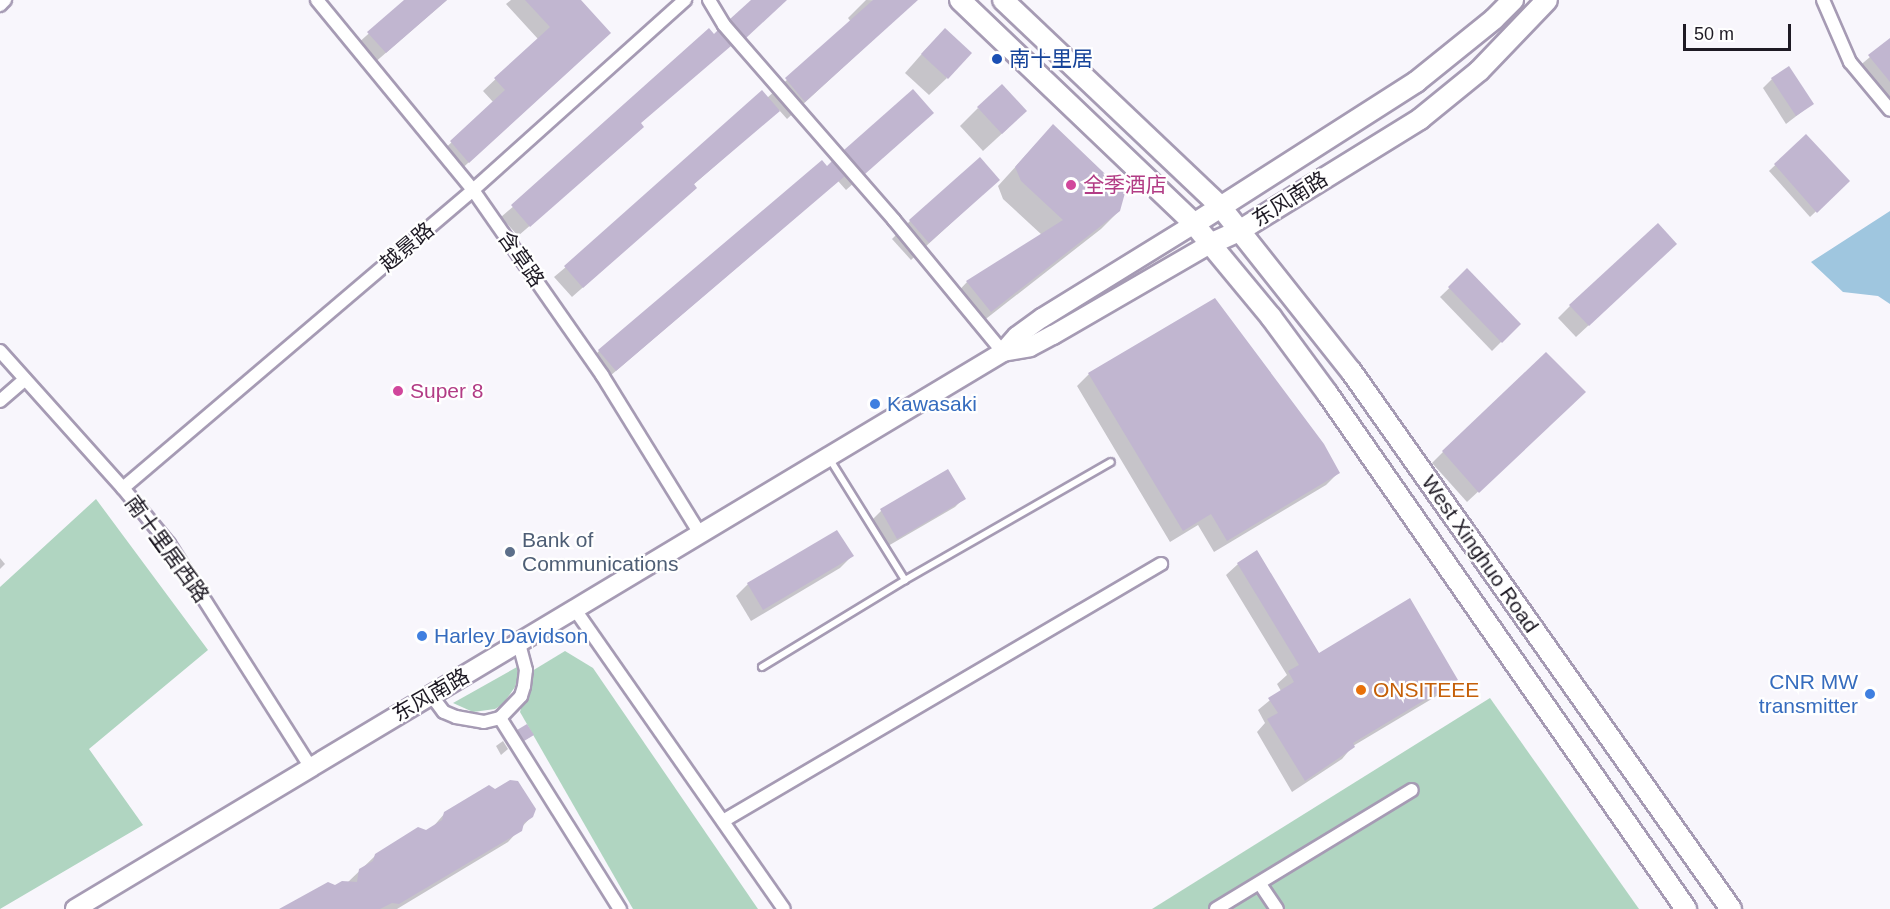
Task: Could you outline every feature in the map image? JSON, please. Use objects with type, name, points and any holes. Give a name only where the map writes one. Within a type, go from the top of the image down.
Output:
[{"type":"main road","name":"West Xinghuo Road","points":[[960,0],[1194,224],[1271,317],[1327,393],[1686,909]]},
{"type":"main road","name":"West Xinghuo Road","points":[[1003,0],[1220,206],[1351,371],[1731,909]]},
{"type":"main road","name":"东风南路","points":[[1194,224],[1416,82],[1494,19],[1513,0]]},
{"type":"main road","name":"东风南路","points":[[1210,244],[1239,231],[1420,119],[1479,71],[1547,0]]},
{"type":"street","points":[[0,5],[5,0]]},
{"type":"street","name":"含草路","points":[[317,0],[473,190],[602,375],[700,535]]},
{"type":"street","name":"越景路","points":[[123,488],[473,190],[685,0]]},
{"type":"street","points":[[709,0],[724,25],[894,220],[1003,352]]},
{"type":"street","points":[[1823,0],[1850,62],[1890,110]]},
{"type":"street","name":"东风南路","points":[[75,909],[310,765],[576,611],[1003,352],[1017,336],[1042,318],[1194,224]]},
{"type":"street","name":"东风南路","points":[[1003,352],[1030,347],[1210,244]]},
{"type":"street","name":"南十里居西路","points":[[0,351],[123,488],[169,544],[310,765]]},
{"type":"street","points":[[0,401],[25,379]]},
{"type":"street","points":[[723,821],[1161,564]]},
{"type":"street","points":[[576,611],[784,909]]},
{"type":"street","points":[[431,695],[444,712],[456,717],[484,722],[500,718],[520,696],[524,686],[526,670],[519,644]]},
{"type":"street","points":[[500,718],[620,909]]},
{"type":"street","points":[[1216,909],[1412,790]]},
{"type":"street","points":[[1260,884],[1277,909]]},
{"type":"lane","points":[[828,458],[905,580]]},
{"type":"lane","points":[[762,667],[905,580],[1111,462]]},
{"type":"green space","points":[[96,499],[208,650],[89,749],[143,825],[0,909],[0,587]]},
{"type":"green space","points":[[565,651],[593,668],[758,909],[633,909],[520,712],[532,671]]},
{"type":"green space","points":[[517,667],[518,676],[515,687],[503,704],[495,709],[473,712],[453,703]]},
{"type":"green space","points":[[1490,698],[1639,909],[1152,909]]},
{"type":"water","points":[[1890,211],[1890,304],[1878,296],[1843,292],[1811,262]]},
{"type":"building","points":[[404,0],[447,0],[386,53],[367,32]]},
{"type":"building","points":[[525,0],[581,0],[611,33],[469,163],[450,141],[505,90],[494,78],[550,27]]},
{"type":"building","points":[[751,0],[787,0],[746,38],[730,19]]},
{"type":"building","points":[[873,0],[918,0],[805,102],[785,78]]},
{"type":"building","points":[[709,28],[714,34],[718,30],[731,46],[641,123],[644,127],[530,227],[511,205]]},
{"type":"building","points":[[945,28],[972,53],[948,79],[921,54]]},
{"type":"building","points":[[1890,38],[1890,82],[1868,55]]},
{"type":"building","points":[[1789,66],[1814,104],[1796,116],[1771,78]]},
{"type":"building","points":[[1002,84],[1027,111],[1002,134],[977,107]]},
{"type":"building","points":[[913,89],[934,113],[865,174],[844,150]]},
{"type":"building","points":[[762,90],[780,111],[694,184],[697,188],[583,288],[564,266]]},
{"type":"building","points":[[1053,124],[1125,193],[1120,211],[991,312],[966,281],[1063,220],[1021,181],[1015,167]]},
{"type":"building","points":[[1806,134],[1850,181],[1817,213],[1774,164]]},
{"type":"building","points":[[980,157],[1000,180],[929,243],[909,220]]},
{"type":"building","points":[[822,160],[827,166],[832,161],[845,176],[616,371],[598,350]]},
{"type":"building","points":[[1658,223],[1677,244],[1589,326],[1569,305]]},
{"type":"building","points":[[1467,268],[1521,324],[1502,343],[1448,287]]},
{"type":"building","points":[[1215,298],[1324,444],[1340,473],[1227,541],[1211,514],[1183,531],[1088,373]]},
{"type":"building","points":[[1546,352],[1586,392],[1479,493],[1442,451]]},
{"type":"building","points":[[948,469],[966,499],[897,539],[880,509]]},
{"type":"building","points":[[837,530],[854,556],[763,610],[747,583]]},
{"type":"building","name":"ONSITEEE","points":[[1257,550],[1319,653],[1410,598],[1458,680],[1353,743],[1355,747],[1305,781],[1267,719],[1278,713],[1268,698],[1294,682],[1288,671],[1299,665],[1237,563]]},
{"type":"building","points":[[527,724],[534,735],[524,741],[517,730]]},
{"type":"building","points":[[510,780],[518,781],[536,809],[533,817],[524,823],[522,831],[399,904],[392,903],[380,909],[279,909],[328,882],[335,885],[342,881],[357,882],[359,869],[373,861],[375,854],[418,827],[426,830],[442,820],[444,812],[489,785],[495,789]]},
{"type":"place","name":"南十里居","points":[[997,59]]},
{"type":"place","name":"全季酒店","points":[[1071,185]]},
{"type":"place","name":"Super 8","points":[[398,391]]},
{"type":"place","name":"Kawasaki","points":[[875,404]]},
{"type":"place","name":"Bank of Communications","points":[[510,552]]},
{"type":"place","name":"Harley Davidson","points":[[422,636]]},
{"type":"place","name":"ONSITEEE","points":[[1361,690]]},
{"type":"place","name":"CNR MW transmitter","points":[[1870,694]]}]
